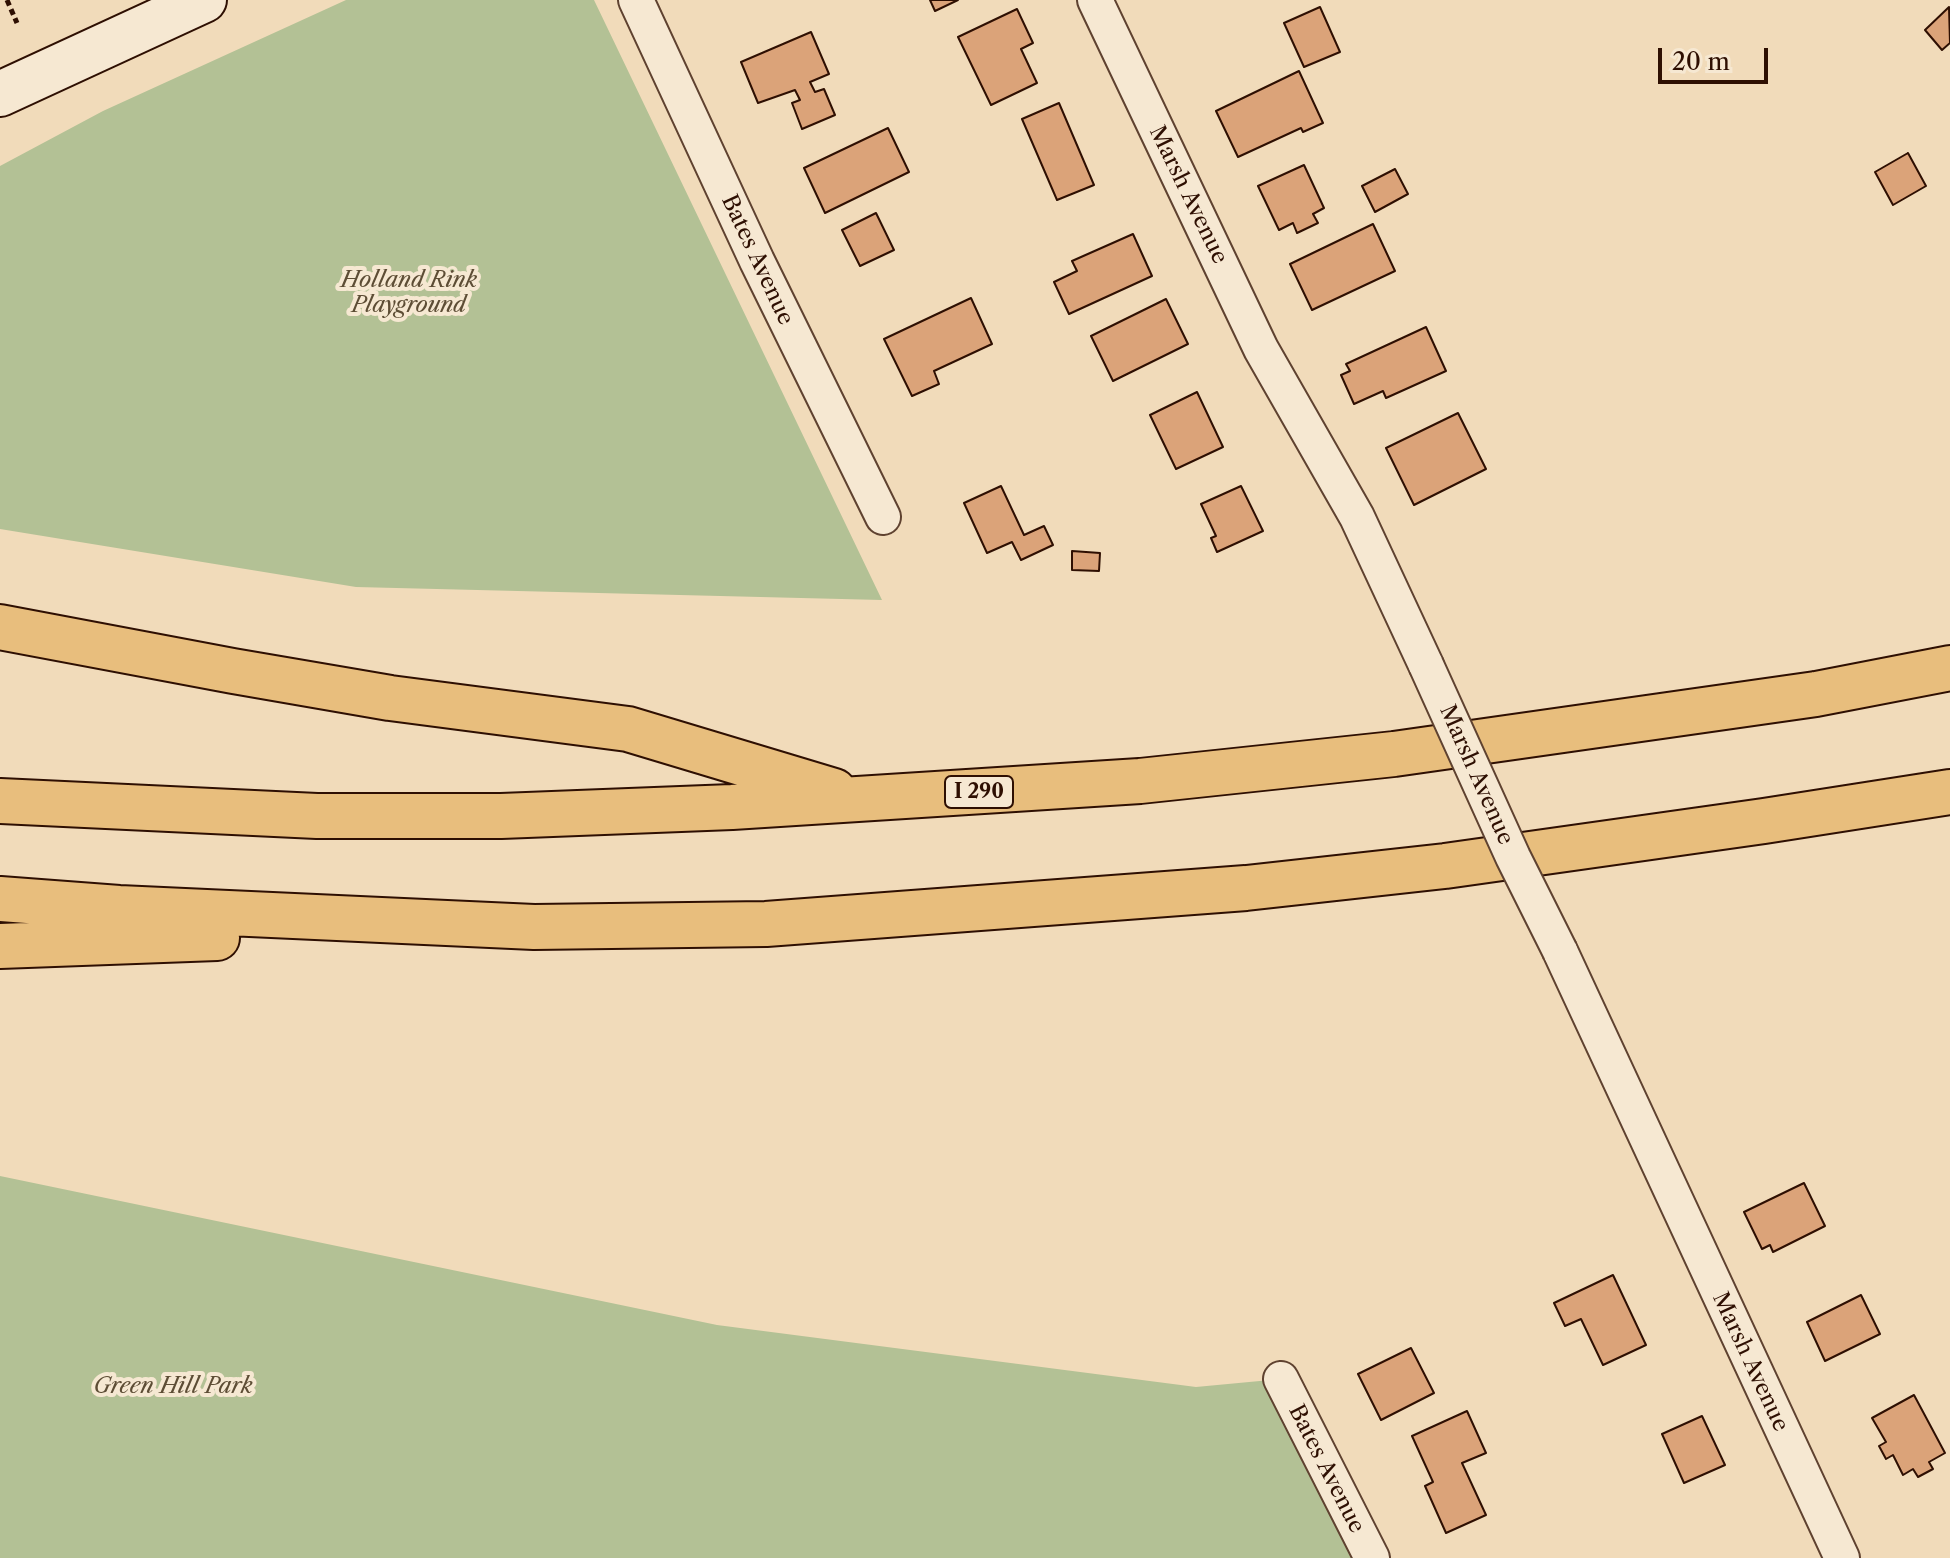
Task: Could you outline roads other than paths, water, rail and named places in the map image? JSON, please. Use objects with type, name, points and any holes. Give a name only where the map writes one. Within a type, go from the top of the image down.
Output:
[{"type":"highway","points":[[0,627],[390,698],[628,729],[863,800]]},
{"type":"highway","name":"I 290","points":[[0,801],[317,816],[501,816],[863,800],[1140,781],[1394,754],[1816,694],[1950,668]]},
{"type":"highway","points":[[0,946],[534,927],[766,924],[1246,888],[1445,866],[1950,792]]},
{"type":"highway","points":[[0,899],[119,908],[534,927]]},
{"type":"main road","points":[[0,94],[204,0]]},
{"type":"street","name":"Bates Avenue","points":[[636,0],[757,261],[883,517]]},
{"type":"street","name":"Marsh Avenue","points":[[1095,0],[1261,349],[1357,517],[1842,1558]]},
{"type":"street","name":"Bates Avenue","points":[[1281,1379],[1372,1558]]},
{"type":"park label","name":"Holland Rink Playground","points":[[409,294]]},
{"type":"park label","name":"Green Hill Park","points":[[173,1387]]}]
